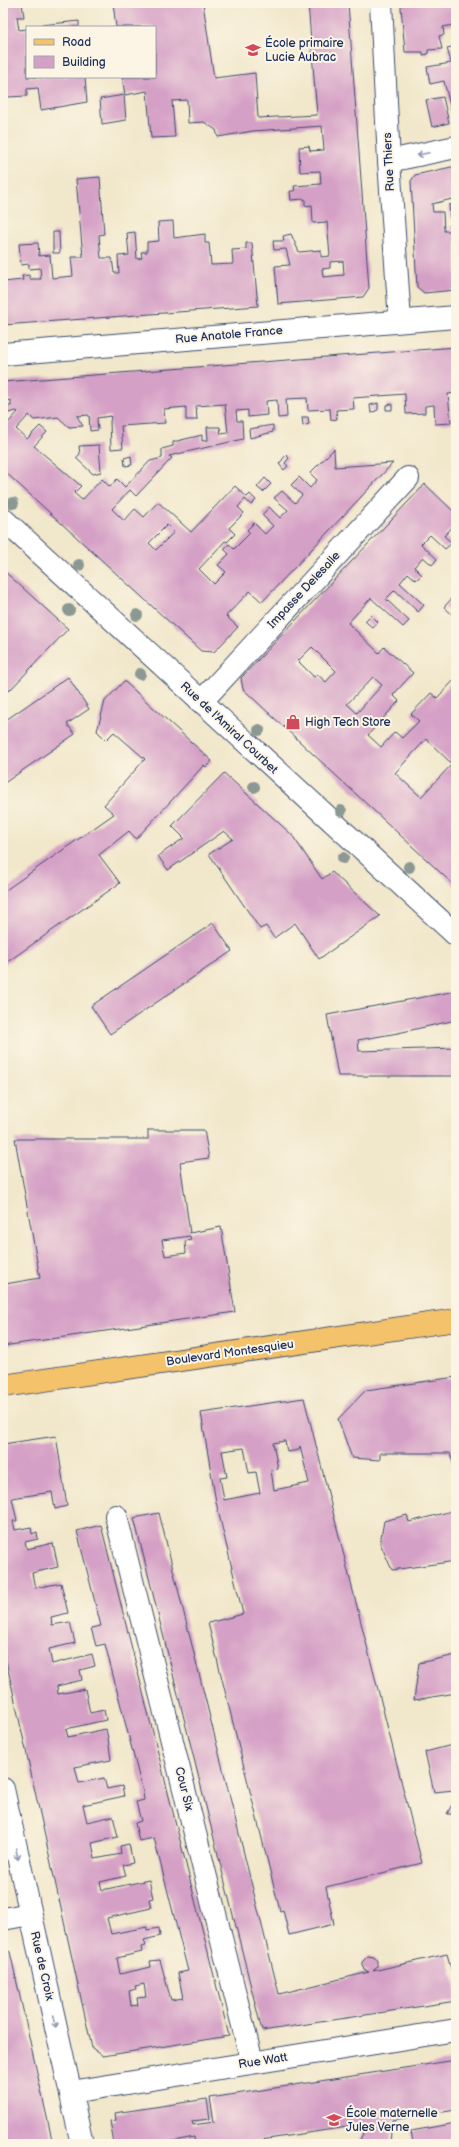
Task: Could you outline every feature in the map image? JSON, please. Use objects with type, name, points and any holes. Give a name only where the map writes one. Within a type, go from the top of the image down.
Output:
[{"type":"main road","name":"Boulevard Montesquieu","points":[[3,1386],[456,1320]]},
{"type":"street","name":"Rue Thiers","points":[[381,3],[389,162],[400,321]]},
{"type":"street","points":[[389,162],[456,147]]},
{"type":"street","name":"Rue Anatole France","points":[[3,354],[456,317]]},
{"type":"street","name":"Impasse Delesalle","points":[[201,702],[408,478]]},
{"type":"street","name":"Rue de l'Amiral Courbet","points":[[3,519],[456,936]]},
{"type":"street","name":"Cour Six","points":[[116,1516],[252,2062]]},
{"type":"street","name":"Rue de Croix","points":[[3,1789],[82,2144]]},
{"type":"street","points":[[3,1919],[30,1914]]},
{"type":"street","name":"Rue Watt","points":[[70,2092],[456,2030]]},
{"type":"building","points":[[3,3],[22,3],[24,17],[17,17],[19,30],[26,29],[26,78],[85,78],[87,102],[41,110],[38,88],[27,89],[27,96],[7,97],[6,90],[3,91]]},
{"type":"building","points":[[113,3],[203,3],[214,78],[255,73],[258,118],[317,115],[308,3],[348,3],[369,288],[363,297],[278,304],[275,266],[290,265],[286,249],[274,250],[273,241],[284,241],[283,236],[291,234],[299,252],[321,250],[321,257],[330,256],[327,222],[313,223],[312,205],[305,206],[305,199],[291,200],[290,191],[295,191],[294,186],[321,184],[320,171],[300,172],[299,147],[309,146],[310,151],[324,150],[322,126],[253,131],[218,137],[216,130],[204,122],[188,123],[187,100],[172,101],[175,137],[151,138],[147,91],[125,95],[122,78],[156,78],[156,26],[116,26]],"holes":[[[343,261],[344,275],[323,277],[322,269],[330,268],[330,262]]]},
{"type":"building","points":[[405,3],[456,3],[456,35],[453,25],[443,27],[444,35],[439,36],[442,49],[428,50],[428,54],[423,55],[423,52],[405,52],[401,7]]},
{"type":"building","points":[[79,21],[79,26],[32,26]]},
{"type":"building","points":[[456,46],[456,121],[454,122],[444,81],[430,84],[427,67],[451,63],[447,48]]},
{"type":"building","points":[[124,95],[126,120],[102,124],[100,99]]},
{"type":"building","points":[[443,97],[449,123],[432,127],[426,100]]},
{"type":"building","points":[[456,166],[456,218],[450,218],[449,205],[454,204],[452,199],[432,204],[433,212],[443,212],[444,231],[451,231],[450,226],[456,226],[456,290],[424,293],[417,287],[411,181],[415,175]]},
{"type":"building","points":[[100,177],[104,234],[99,235],[101,258],[112,258],[114,273],[119,273],[118,256],[129,255],[127,233],[135,232],[137,259],[142,258],[141,252],[147,252],[147,242],[159,241],[158,222],[173,221],[174,238],[205,234],[205,243],[209,243],[211,265],[233,264],[232,250],[246,249],[246,243],[252,243],[258,306],[3,325],[3,282],[23,280],[22,276],[29,275],[30,279],[41,279],[40,268],[29,269],[29,264],[21,265],[19,244],[38,243],[39,256],[50,255],[52,278],[73,276],[71,257],[83,257],[76,179]]},
{"type":"building","points":[[53,232],[59,232],[60,253],[53,253]]},
{"type":"building","points":[[456,347],[456,393],[448,394],[451,423],[435,424],[434,405],[425,406],[425,413],[406,414],[405,394],[353,398],[354,409],[336,410],[337,419],[331,420],[330,409],[308,410],[307,398],[286,399],[287,417],[278,418],[277,400],[266,401],[267,415],[248,417],[248,410],[236,411],[237,421],[242,421],[243,439],[169,456],[172,458],[136,496],[130,490],[112,509],[124,521],[135,509],[144,517],[158,502],[191,532],[235,486],[247,497],[250,494],[256,500],[251,505],[245,499],[238,507],[244,513],[229,528],[235,534],[227,542],[225,541],[199,569],[214,584],[226,572],[218,565],[229,554],[224,549],[229,544],[234,549],[250,533],[247,530],[254,523],[265,534],[273,526],[262,515],[269,507],[280,518],[288,510],[274,498],[282,491],[295,503],[302,495],[291,485],[299,477],[310,488],[317,480],[310,473],[334,449],[335,467],[393,463],[262,602],[250,591],[226,616],[238,627],[214,652],[201,651],[3,470],[3,418],[8,423],[18,412],[3,414],[3,406],[11,406],[11,400],[3,401],[3,382]],"holes":[[[225,404],[228,433],[221,434],[220,427],[207,427],[208,440],[202,441],[202,435],[173,442],[173,446],[162,449],[162,458],[150,461],[125,487],[117,479],[110,487],[102,479],[82,500],[74,493],[81,486],[34,446],[47,432],[40,426],[27,439],[16,429],[29,415],[34,420],[58,417],[69,427],[83,426],[77,416],[89,415],[90,431],[98,430],[97,418],[111,416],[111,449],[123,448],[121,426],[165,423],[164,409],[186,407],[186,420],[197,420],[196,406]],[[167,525],[174,532],[156,550],[149,543]]]},
{"type":"building","points":[[378,403],[378,410],[371,413],[370,405]]},
{"type":"building","points":[[392,404],[392,410],[386,410],[386,405]]},
{"type":"building","points":[[302,417],[308,417],[309,424],[303,426]]},
{"type":"building","points":[[273,425],[273,432],[250,438],[249,429]]},
{"type":"building","points":[[99,445],[101,472],[93,474],[76,458],[80,454],[79,446]]},
{"type":"building","points":[[286,455],[289,458],[285,463],[288,466],[284,470],[279,464]]},
{"type":"building","points":[[131,456],[132,465],[125,466],[124,458]]},
{"type":"building","points":[[265,478],[271,484],[263,492],[257,487]]},
{"type":"building","points":[[425,484],[452,510],[456,509],[456,523],[444,536],[452,543],[445,549],[430,535],[421,544],[437,559],[432,565],[423,557],[414,567],[422,575],[416,580],[408,573],[400,583],[424,605],[418,612],[395,590],[386,599],[409,621],[403,627],[371,598],[348,623],[379,653],[384,647],[413,673],[393,695],[399,701],[368,735],[381,747],[395,732],[402,738],[419,721],[411,714],[431,693],[437,698],[456,678],[456,887],[243,689],[241,678]],"holes":[[[312,647],[336,671],[326,682],[317,674],[314,677],[298,661]],[[373,677],[382,685],[357,713],[347,704]],[[426,739],[452,764],[421,797],[395,773]]]},
{"type":"building","points":[[3,570],[68,629],[11,689],[3,694]]},
{"type":"building","points":[[456,594],[456,618],[444,607]]},
{"type":"building","points":[[371,615],[378,622],[373,628],[365,621]]},
{"type":"building","points":[[68,677],[89,709],[67,724],[75,734],[3,784],[3,722]]},
{"type":"building","points":[[124,681],[212,761],[206,767],[204,765],[136,839],[129,831],[99,855],[120,883],[3,965],[3,892],[114,814],[104,805],[145,759],[114,732],[106,740],[97,731],[105,701]]},
{"type":"building","points":[[224,773],[292,835],[322,879],[332,872],[380,916],[319,959],[295,923],[274,938],[266,926],[260,929],[209,854],[233,839],[224,831],[168,870],[158,856],[184,838],[172,826]]},
{"type":"building","points":[[213,923],[232,951],[110,1034],[91,1006]]},
{"type":"building","points":[[456,991],[456,1020],[358,1040],[359,1051],[456,1048],[456,1076],[338,1076],[327,1015]]},
{"type":"building","points":[[148,1130],[204,1130],[209,1158],[180,1162],[190,1233],[221,1227],[235,1312],[3,1346],[3,1290],[6,1289],[5,1284],[40,1278],[15,1139],[148,1139]],"holes":[[[190,1236],[191,1240],[185,1241],[186,1253],[165,1256],[162,1240]]]},
{"type":"building","points":[[456,1377],[456,1474],[450,1453],[380,1453],[380,1460],[352,1458],[338,1419],[366,1390]]},
{"type":"building","points":[[304,1398],[422,1863],[326,1887],[334,1924],[289,1935],[283,1910],[280,1911],[208,1623],[243,1614],[216,1502],[201,1413]],"holes":[[[285,1441],[287,1452],[299,1450],[300,1446],[309,1483],[274,1490],[271,1470],[278,1469],[273,1443]],[[244,1448],[249,1473],[256,1472],[260,1493],[224,1500],[220,1478],[227,1477],[222,1451]]]},
{"type":"building","points":[[56,1436],[67,1506],[55,1509],[52,1492],[12,1498],[17,1521],[13,1521],[15,1530],[31,1527],[32,1534],[37,1532],[38,1539],[25,1542],[27,1549],[53,1543],[58,1567],[32,1573],[35,1588],[61,1583],[68,1613],[51,1617],[52,1625],[70,1622],[75,1643],[49,1649],[52,1664],[92,1654],[95,1666],[80,1670],[82,1680],[57,1686],[58,1694],[85,1689],[90,1713],[104,1710],[106,1720],[66,1729],[68,1737],[106,1729],[111,1760],[75,1767],[79,1783],[104,1778],[107,1789],[122,1786],[124,1796],[83,1805],[87,1822],[113,1816],[118,1837],[92,1843],[95,1859],[121,1854],[120,1846],[129,1844],[133,1863],[123,1865],[126,1876],[100,1882],[102,1890],[149,1880],[153,1898],[149,1899],[151,1908],[107,1918],[111,1934],[147,1927],[147,1930],[159,1928],[160,1936],[144,1940],[146,1946],[141,1947],[142,1952],[117,1958],[120,1974],[151,1967],[150,1961],[160,1960],[171,2000],[183,1998],[178,1973],[188,1971],[154,1838],[139,1841],[135,1823],[141,1821],[136,1802],[144,1800],[143,1792],[105,1644],[96,1646],[91,1628],[101,1626],[77,1531],[101,1525],[229,2036],[103,2056],[92,2048],[3,1647],[3,1444]],"holes":[[[144,1984],[146,1997],[137,1998],[138,2005],[131,2006],[129,1991],[136,1989],[135,1986]]]},
{"type":"building","points":[[456,1510],[456,1561],[392,1570],[380,1543],[384,1521],[407,1515],[409,1522]]},
{"type":"building","points":[[159,1513],[279,1994],[369,1972],[364,1970],[362,1965],[362,1962],[368,1956],[374,1957],[377,1961],[377,1967],[373,1971],[447,1954],[456,1987],[456,2001],[262,2031],[134,1518]]},
{"type":"building","points":[[456,1655],[456,1693],[414,1700],[419,1663]]},
{"type":"building","points":[[456,1744],[456,1795],[454,1790],[434,1792],[425,1752]]},
{"type":"building","points":[[456,1797],[456,1814],[447,1814]]},
{"type":"building","points":[[3,1947],[10,1952],[53,2144],[3,2144]]},
{"type":"building","name":"École maternelle Jules Verne","points":[[456,2060],[456,2110],[392,2120],[390,2144],[358,2144],[364,2131],[366,2131],[367,2124],[235,2144],[195,2144],[194,2137],[158,2144],[114,2144],[110,2121],[116,2120],[115,2113],[207,2099],[210,2119],[192,2121],[193,2125],[214,2122],[210,2098]]},
{"type":"building","points":[[456,2123],[456,2144],[413,2144],[411,2131]]},
{"type":"place","name":"École primaire Lucie Aubrac","points":[[253,50]]},
{"type":"place","name":"High Tech Store","points":[[293,722]]},
{"type":"place","name":"École maternelle Jules Verne","points":[[334,2120]]}]
